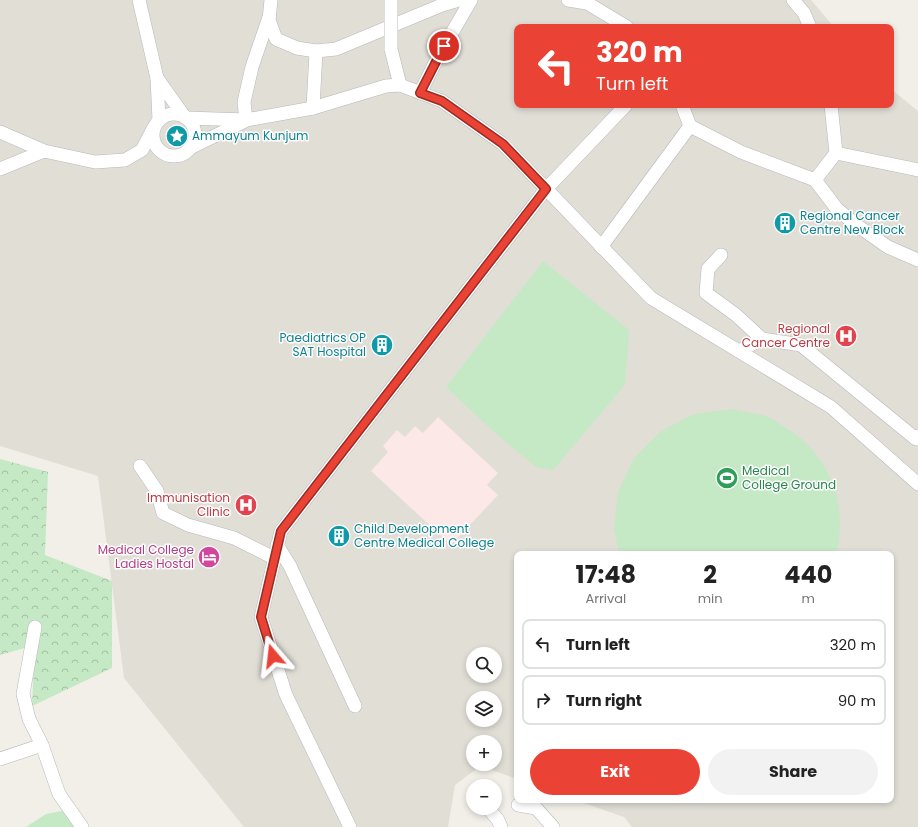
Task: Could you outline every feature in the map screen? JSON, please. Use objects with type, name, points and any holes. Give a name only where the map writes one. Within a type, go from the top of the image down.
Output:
[{"type":"street","points":[[139,0],[157,78],[156,124],[153,140],[160,150],[171,156],[183,154],[190,148],[246,120]]},
{"type":"street","points":[[246,120],[244,102],[252,66],[269,18],[271,0]]},
{"type":"street","points":[[391,0],[391,49],[400,86]]},
{"type":"street","points":[[269,18],[276,39],[297,48],[316,51],[336,49],[442,5],[459,0]]},
{"type":"street","points":[[420,93],[438,57],[471,0]]},
{"type":"street","points":[[568,0],[587,4],[622,24]]},
{"type":"street","points":[[793,0],[804,13],[809,24]]},
{"type":"street","points":[[313,108],[316,51]]},
{"type":"street","points":[[157,78],[185,117],[191,122],[194,131],[194,140],[190,148]]},
{"type":"street","points":[[0,132],[44,151],[95,162],[125,160],[142,150],[156,124],[166,115],[175,114],[185,117],[246,120],[313,108],[380,88],[400,86],[442,101],[503,144],[651,298],[831,407],[918,484]]},
{"type":"street","points":[[350,827],[286,695],[261,617],[281,531],[546,189],[623,108]]},
{"type":"street","points":[[683,108],[690,126],[741,152],[815,180],[837,209],[855,224],[888,246],[918,260]]},
{"type":"street","points":[[815,180],[836,154],[831,108]]},
{"type":"street","points":[[601,247],[690,126]]},
{"type":"street","points":[[0,169],[44,151]]},
{"type":"street","points":[[836,154],[918,170]]},
{"type":"street","points":[[721,255],[708,269],[706,293],[736,315],[762,339],[801,345],[916,439],[918,436]]},
{"type":"street","points":[[739,351],[762,339]]},
{"type":"street","points":[[140,466],[157,491],[163,513],[188,525],[234,538],[274,558]]},
{"type":"street","points":[[278,545],[290,566],[355,706]]},
{"type":"street","points":[[35,627],[23,694],[29,719],[42,745],[59,794],[82,827]]},
{"type":"street","points":[[0,759],[42,745]]},
{"type":"street","points":[[518,805],[536,808],[552,827]]},
{"type":"street","points":[[494,815],[498,820],[500,827]]},
{"type":"shaded area","points":[[0,0],[811,0],[831,24],[514,24],[514,108],[894,108],[894,91],[918,111],[918,827],[632,827],[624,817],[584,803],[894,803],[894,551],[514,551],[514,778],[494,771],[502,771],[502,735],[466,735],[466,771],[473,771],[455,785],[448,827],[244,827],[124,678],[98,476],[0,446]]},
{"type":"shaded area","points":[[438,417],[498,473],[487,485],[498,495],[451,545],[371,471],[388,452],[383,446],[397,430],[405,437],[415,426],[423,433]]},
{"type":"green space","points":[[543,261],[629,330],[625,385],[553,470],[536,467],[493,431],[446,387]]},
{"type":"green space","name":"Medical College Ground","points":[[732,409],[759,414],[772,419],[801,439],[814,451],[832,482],[837,500],[840,518],[836,551],[618,551],[614,529],[618,492],[634,458],[661,431],[694,414]]},
{"type":"green space","points":[[0,459],[48,472],[45,555],[112,581],[112,668],[32,706],[35,645],[0,655]]},
{"type":"green space","points":[[62,811],[75,827],[26,827],[46,814]]},
{"type":"place","name":"Ammayum Kunjum","points":[[177,136]]},
{"type":"place","name":"Regional Cancer Centre New Block","points":[[785,223]]},
{"type":"place","name":"Regional Cancer Centre","points":[[846,336]]},
{"type":"place","name":"Paediatrics OP SAT Hospital","points":[[382,345]]},
{"type":"place","name":"Medical College Ground","points":[[727,478]]},
{"type":"place","name":"Immunisation Clinic","points":[[246,505]]},
{"type":"place","name":"Child Development Centre Medical College","points":[[339,536]]},
{"type":"place","name":"Medical College Ladies Hostal","points":[[209,557]]},
{"type":"route","points":[[273,656],[261,617],[281,531],[546,189],[503,144],[442,101],[420,93],[444,46]]}]
